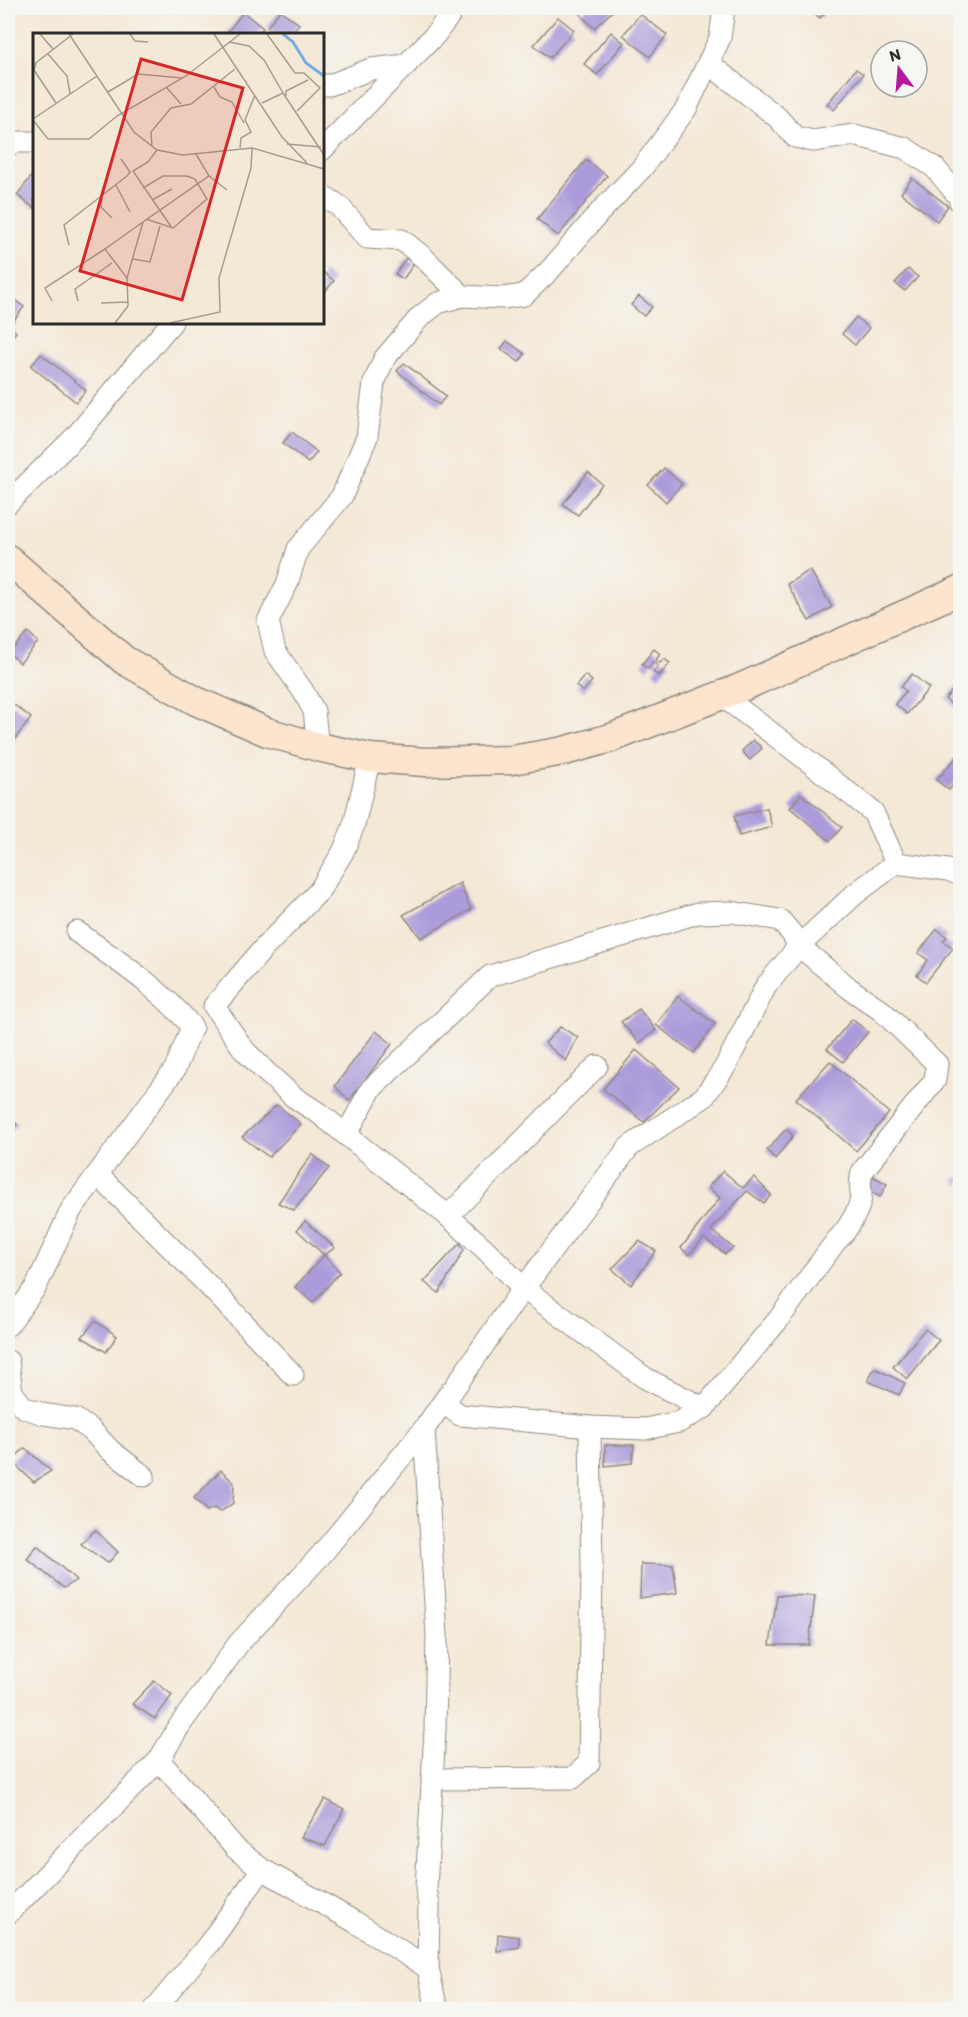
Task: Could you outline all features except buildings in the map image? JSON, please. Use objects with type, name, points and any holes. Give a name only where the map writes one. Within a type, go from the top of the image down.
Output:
[{"type":"main road","points":[[8,559],[124,660],[196,701],[267,732],[318,747],[370,758],[426,762],[512,760],[564,751],[611,738],[721,695],[960,590]]},
{"type":"street","points":[[324,148],[435,36],[455,8]]},
{"type":"street","points":[[318,747],[314,711],[275,651],[268,621],[287,584],[298,549],[342,496],[367,437],[374,383],[384,359],[420,317],[438,303],[462,297],[524,296],[550,270],[642,168],[686,108],[720,38],[724,8]]},
{"type":"street","points":[[708,63],[777,117],[795,137],[813,141],[854,135],[905,148],[935,168],[960,201]]},
{"type":"street","points":[[324,85],[330,85],[371,69],[406,64]]},
{"type":"street","points":[[8,146],[12,142],[33,141]]},
{"type":"street","points":[[324,196],[338,205],[368,238],[402,240],[423,257],[462,297]]},
{"type":"street","points":[[8,503],[75,437],[170,324]]},
{"type":"street","points":[[721,695],[873,812],[896,863]]},
{"type":"street","points":[[8,1325],[36,1287],[71,1210],[175,1070],[192,1027],[319,891],[343,852],[354,825],[370,758]]},
{"type":"street","points":[[8,1914],[159,1760],[180,1725],[239,1643],[321,1555],[424,1429],[523,1288],[629,1147],[704,1097],[724,1067],[766,986],[799,946],[855,894],[896,863],[948,870],[960,875]]},
{"type":"street","points":[[346,1135],[371,1089],[490,976],[698,913],[730,912],[780,920],[799,946],[849,988],[882,1011],[937,1064],[935,1080],[861,1172],[859,1181],[861,1198],[847,1231],[836,1241],[778,1320],[704,1408],[679,1422],[645,1429],[590,1427],[460,1415],[444,1403],[523,1288]]},
{"type":"street","points":[[78,932],[151,985],[180,1012],[192,1027]]},
{"type":"street","points":[[214,1006],[244,1050],[265,1071],[294,1097],[448,1215],[523,1288],[645,1378],[704,1408]]},
{"type":"street","points":[[448,1215],[597,1066]]},
{"type":"street","points":[[98,1175],[209,1286],[293,1375]]},
{"type":"street","points":[[8,1361],[12,1392],[23,1407],[43,1414],[75,1419],[144,1476]]},
{"type":"street","points":[[432,1779],[573,1778],[590,1763],[592,1570],[590,1427]]},
{"type":"street","points":[[424,1429],[437,1635],[426,1889],[429,1905],[428,1968],[437,2010]]},
{"type":"street","points":[[159,1760],[236,1849],[262,1869],[356,1922],[428,1968]]},
{"type":"street","points":[[154,2010],[208,1945],[262,1869]]}]
